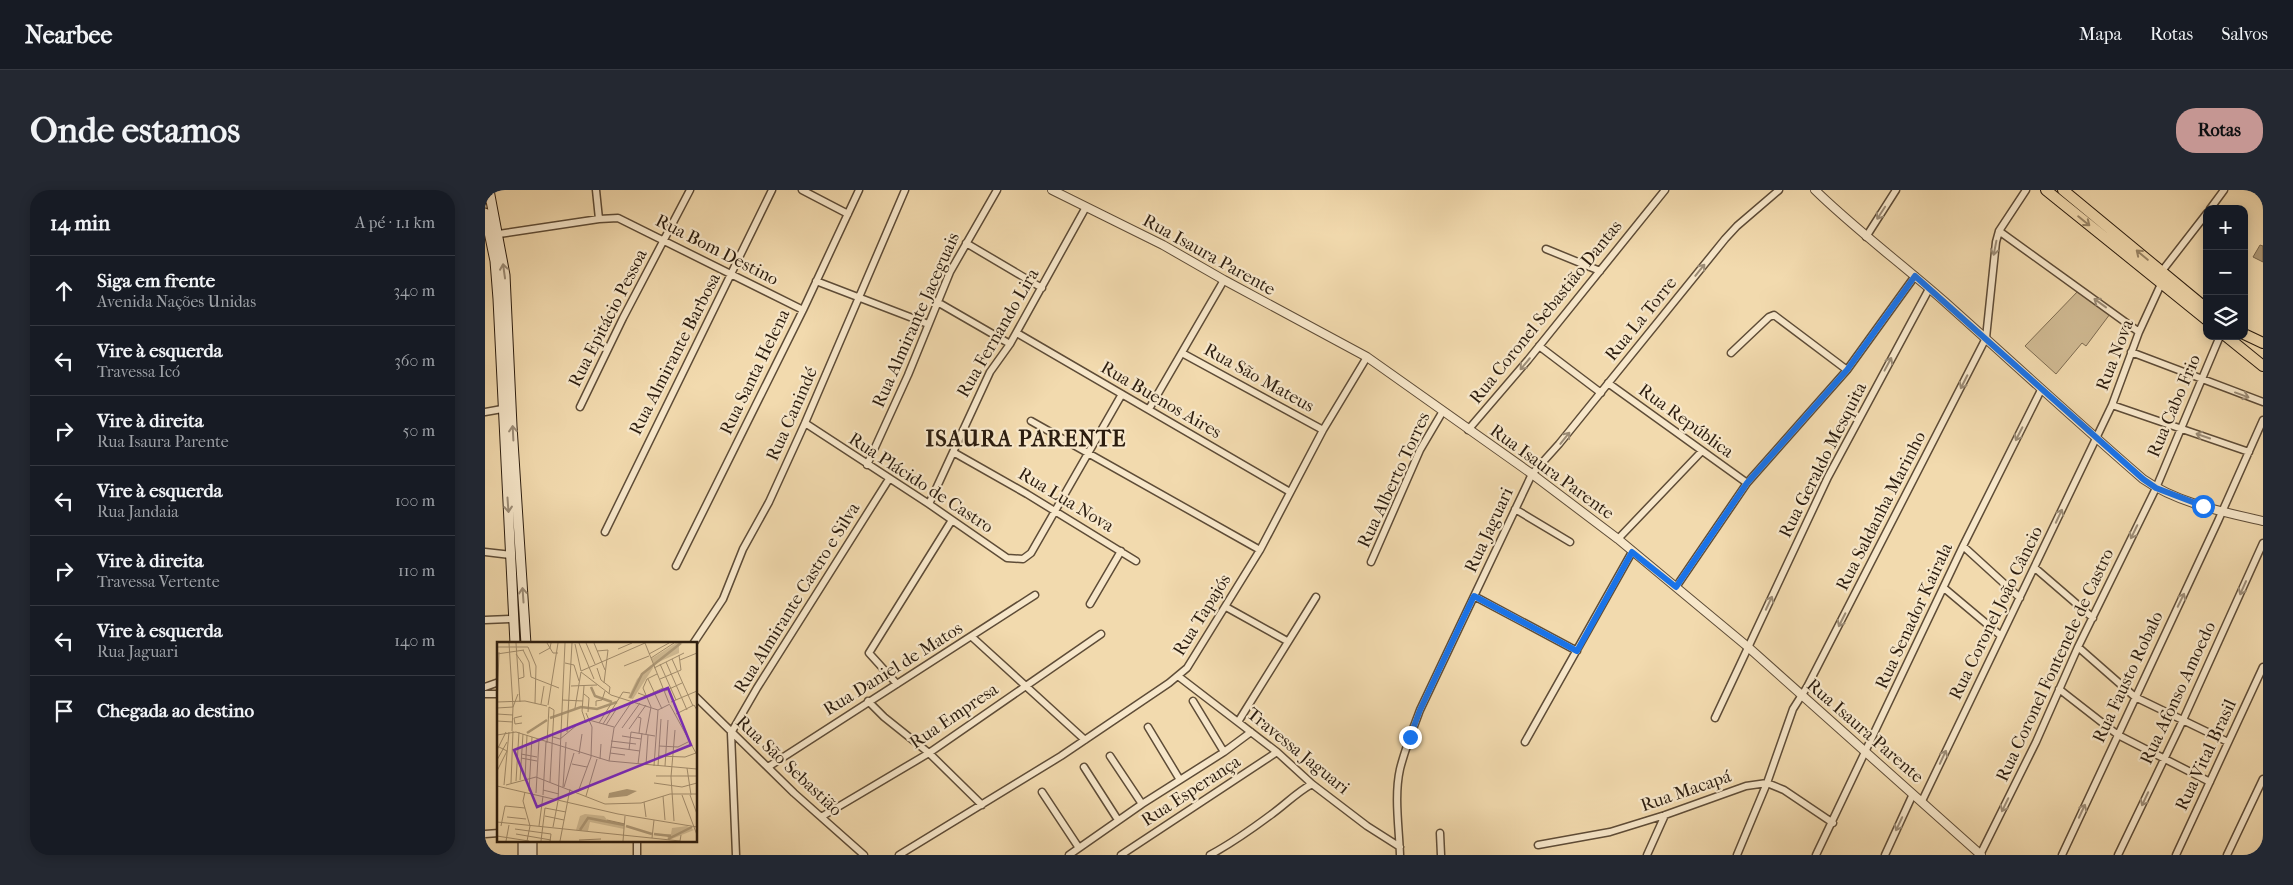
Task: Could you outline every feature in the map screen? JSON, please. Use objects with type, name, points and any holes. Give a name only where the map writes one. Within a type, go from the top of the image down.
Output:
[{"type":"main road","points":[[489,190],[498,298],[515,642]]},
{"type":"main road","points":[[2046,190],[2203,317]]},
{"type":"main road","points":[[2063,190],[2203,306]]},
{"type":"main road","points":[[485,213],[505,275],[512,426],[526,642]]},
{"type":"main road","points":[[2248,336],[2263,343]]},
{"type":"main road","points":[[2231,340],[2263,366]]},
{"type":"main road","points":[[523,842],[523,855]]},
{"type":"main road","points":[[532,842],[532,855]]},
{"type":"street","points":[[596,190],[599,219]]},
{"type":"street","name":"Rua Epitácio Pessoa","points":[[581,407],[619,327],[690,190]]},
{"type":"street","name":"Rua Almirante Barbosa","points":[[605,532],[772,190]]},
{"type":"street","points":[[802,190],[848,214]]},
{"type":"street","name":"Rua Santa Helena","points":[[676,566],[803,310],[859,190]]},
{"type":"street","name":"Rua Canindé","points":[[694,642],[723,599],[743,550],[765,510],[805,423],[905,190]]},
{"type":"street","name":"Rua Almirante Jaceguais","points":[[867,465],[908,375],[928,324],[939,303],[950,272],[997,190]]},
{"type":"street","name":"Rua Isaura Parente","points":[[1052,190],[1163,245],[1367,357],[1532,474],[1618,539],[1748,648],[1865,754],[1922,801],[1981,855]]},
{"type":"street","name":"Rua Coronel Sebastião Dantas","points":[[1468,430],[1539,346],[1665,190]]},
{"type":"street","name":"Rua La Torre","points":[[1532,474],[1601,393],[1607,383],[1730,233],[1779,190]]},
{"type":"street","points":[[1815,190],[1866,237],[1915,276],[1986,338],[2095,438],[2156,488],[2222,512],[2263,521]]},
{"type":"street","points":[[1866,237],[1896,190]]},
{"type":"street","points":[[2026,190],[1999,232],[2139,332]]},
{"type":"street","points":[[2213,205],[2224,190]]},
{"type":"street","name":"Rua Fernando Lira","points":[[929,504],[990,372],[1017,333],[1086,207]]},
{"type":"street","name":"Rua Bom Destino","points":[[492,238],[599,219],[618,218],[803,310]]},
{"type":"street","points":[[2161,271],[2203,218]]},
{"type":"street","name":"Rua Saldanha Marinho","points":[[1737,855],[1767,782],[1793,709],[1802,697],[1986,338],[1990,312],[1994,250],[1999,232]]},
{"type":"street","points":[[965,243],[1042,288]]},
{"type":"street","points":[[1546,249],[1600,271]]},
{"type":"street","points":[[1676,587],[1747,483],[1847,370],[1915,276]]},
{"type":"street","points":[[1149,409],[1224,280]]},
{"type":"street","points":[[817,281],[859,299],[928,324]]},
{"type":"street","name":"Rua Nova","points":[[2095,438],[2112,405],[2131,352],[2161,282]]},
{"type":"street","name":"Rua Geraldo Mesquita","points":[[1715,718],[1829,477],[1929,289]]},
{"type":"street","points":[[939,303],[1010,344]]},
{"type":"street","points":[[1731,353],[1769,317],[1774,315],[1847,370]]},
{"type":"street","name":"Rua Buenos Aires","points":[[1017,333],[1290,492]]},
{"type":"street","name":"Rua Cabo Frio","points":[[2156,488],[2218,340]]},
{"type":"street","points":[[1539,346],[1601,393]]},
{"type":"street","points":[[2131,352],[2263,402]]},
{"type":"street","name":"Rua São Mateus","points":[[1182,353],[1323,430]]},
{"type":"street","name":"Rua Tapajós","points":[[899,855],[1085,740],[1178,676],[1194,658],[1260,550],[1323,430],[1367,357]]},
{"type":"street","name":"Rua República","points":[[1607,383],[1747,483]]},
{"type":"street","name":"Rua Senador Kairala","points":[[1816,855],[1833,823],[1963,546],[2041,390]]},
{"type":"street","points":[[1054,511],[1122,394]]},
{"type":"street","points":[[2112,405],[2249,452]]},
{"type":"street","points":[[485,412],[502,409]]},
{"type":"street","name":"Rua Alberto Torres","points":[[1371,562],[1420,450],[1443,411]]},
{"type":"street","name":"Rua Fausto Robalo","points":[[2062,855],[2263,420]]},
{"type":"street","points":[[1031,421],[1260,550]]},
{"type":"street","name":"Rua Plácido de Castro","points":[[805,423],[929,504],[1007,558],[1023,559],[1031,553],[1054,511]]},
{"type":"street","name":"Rua Coronel João Câncio","points":[[1922,801],[2000,635],[2035,568],[2095,438]]},
{"type":"street","points":[[1618,539],[1702,451]]},
{"type":"street","name":"Rua Lua Nova","points":[[953,452],[1136,560]]},
{"type":"street","name":"Rua Jaguari","points":[[1400,855],[1400,770],[1420,710],[1532,474]]},
{"type":"street","name":"Rua Almirante Castro e Silva","points":[[731,733],[757,688],[889,479]]},
{"type":"street","name":"Rua Coronel Fontenele de Castro","points":[[1981,855],[2036,742],[2078,647],[2156,488]]},
{"type":"street","points":[[1515,509],[1570,542]]},
{"type":"street","points":[[897,684],[869,653],[952,520]]},
{"type":"street","name":"Rua Afonso Amoedo","points":[[2118,855],[2183,720],[2263,543]]},
{"type":"street","points":[[1963,546],[2020,598]]},
{"type":"street","points":[[1090,604],[1121,551]]},
{"type":"street","points":[[485,552],[511,555]]},
{"type":"street","points":[[1525,742],[1632,552]]},
{"type":"street","points":[[2035,568],[2093,618]]},
{"type":"street","points":[[1944,588],[2000,635]]},
{"type":"street","name":"Rua Daniel de Matos","points":[[768,767],[868,701],[972,637],[1035,594]]},
{"type":"street","points":[[1474,596],[1577,651]]},
{"type":"street","points":[[1238,722],[1316,597]]},
{"type":"street","points":[[1226,607],[1287,641]]},
{"type":"street","points":[[485,620],[513,619]]},
{"type":"street","name":"Rua Empresa","points":[[821,817],[929,753],[1101,634]]},
{"type":"street","points":[[972,637],[1085,740]]},
{"type":"street","points":[[2078,647],[2135,697],[2228,742]]},
{"type":"street","name":"Rua Vital Brasil","points":[[2176,855],[2263,667]]},
{"type":"street","name":"Travessa Jaguari","points":[[1178,676],[1277,752],[1312,784],[1367,826],[1400,847]]},
{"type":"street","points":[[485,687],[497,683]]},
{"type":"street","points":[[2059,689],[2118,735],[2163,760],[2210,782]]},
{"type":"street","name":"Rua São Sebastião","points":[[697,698],[731,733],[864,855]]},
{"type":"street","points":[[868,701],[883,717],[929,753],[982,805]]},
{"type":"street","points":[[1193,701],[1223,752]]},
{"type":"street","points":[[1148,727],[1180,780]]},
{"type":"street","points":[[1069,855],[1118,820],[1251,732]]},
{"type":"street","points":[[731,733],[735,855]]},
{"type":"street","name":"Rua Esperança","points":[[1121,855],[1277,752]]},
{"type":"street","points":[[1110,756],[1142,804]]},
{"type":"street","points":[[1084,767],[1118,820]]},
{"type":"street","points":[[2227,855],[2263,779]]},
{"type":"street","points":[[1767,782],[1783,790],[1833,823]]},
{"type":"street","name":"Rua Macapá","points":[[1538,845],[1610,832],[1665,815],[1746,786],[1767,782]]},
{"type":"street","points":[[1210,855],[1235,841],[1273,813],[1297,792],[1312,784]]},
{"type":"street","points":[[1042,792],[1079,848]]},
{"type":"street","points":[[1885,855],[1913,794]]},
{"type":"street","points":[[1647,855],[1665,815]]},
{"type":"street","points":[[1440,833],[1441,855]]},
{"type":"street","points":[[637,842],[637,855]]},
{"type":"shaded area","points":[[2260,245],[2263,246],[2263,262],[2253,257]]},
{"type":"shaded area","points":[[2079,290],[2110,314],[2086,346],[2082,343],[2056,374],[2025,346]]},
{"type":"district","name":"ISAURA PARENTE","points":[[1026,439]]},
{"type":"route","points":[[1410,737],[1420,710],[1474,596],[1577,651],[1632,552],[1676,587],[1747,483],[1847,370],[1915,276],[2143,479],[2156,488],[2203,506]]}]
